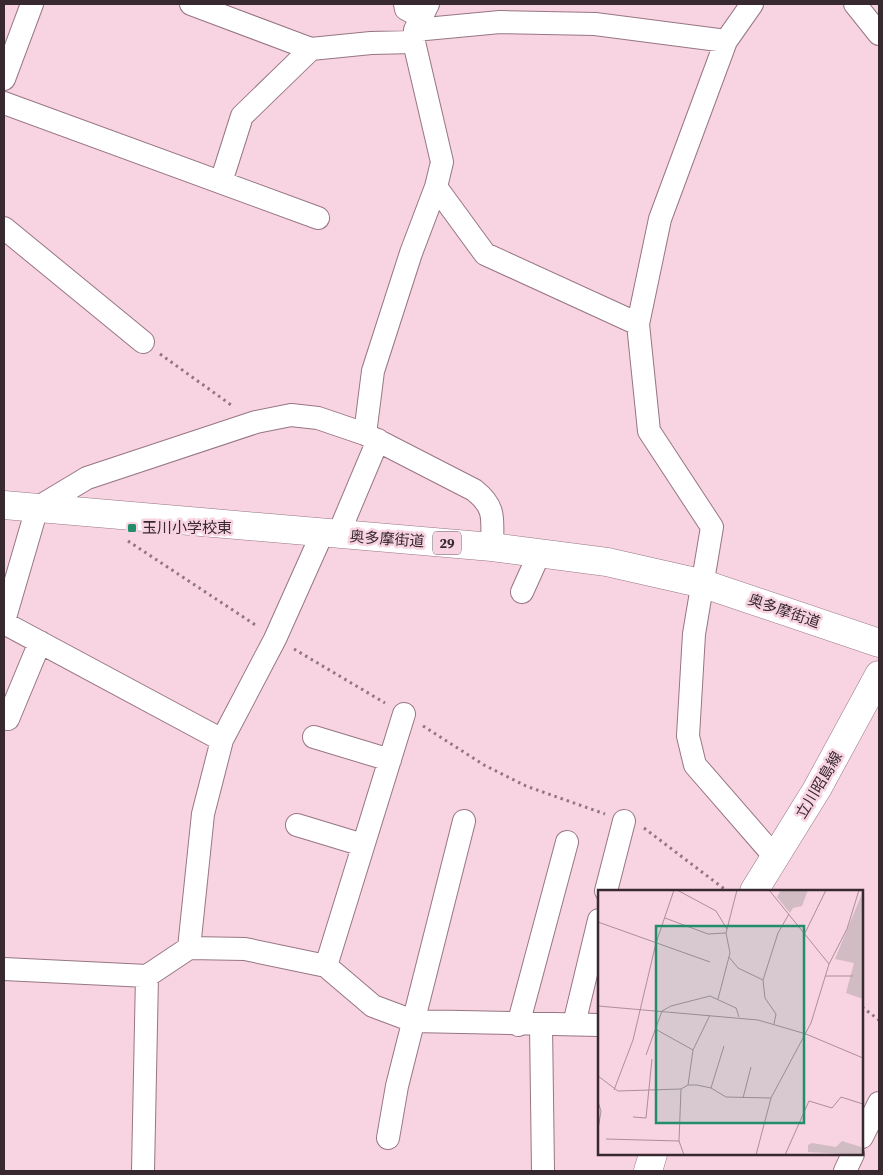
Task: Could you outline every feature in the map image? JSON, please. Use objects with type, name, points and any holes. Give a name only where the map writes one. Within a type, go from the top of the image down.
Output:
[{"type":"main road","name":"奥多摩街道","points":[[4,505],[492,547],[607,562],[704,584],[879,643]]},
{"type":"main road","name":"立川昭島線","points":[[755,890],[817,789],[879,676]]},
{"type":"main road","points":[[648,1171],[653,1155]]},
{"type":"street","points":[[4,79],[32,4]]},
{"type":"street","points":[[191,4],[311,49],[371,43],[417,19],[595,24],[726,40]]},
{"type":"street","points":[[752,4],[726,40],[660,219],[638,324],[649,431],[712,526],[704,584],[694,634],[688,736],[692,755],[695,765],[774,857]]},
{"type":"street","points":[[855,4],[879,34]]},
{"type":"street","points":[[188,948],[203,814],[222,740],[330,534],[372,437],[373,371],[411,253],[436,187],[442,162],[417,19]]},
{"type":"street","points":[[221,182],[242,116],[311,49]]},
{"type":"street","points":[[4,103],[318,218]]},
{"type":"street","points":[[436,187],[485,254],[638,324]]},
{"type":"street","points":[[4,228],[143,342]]},
{"type":"street","points":[[222,740],[4,622],[37,508],[87,478],[256,422],[291,415],[318,418],[372,437],[474,490],[486,500],[491,510],[492,547]]},
{"type":"street","points":[[522,592],[540,552]]},
{"type":"street","points":[[8,719],[40,642]]},
{"type":"street","points":[[326,966],[404,714]]},
{"type":"street","points":[[314,736],[390,760]]},
{"type":"street","points":[[388,1138],[413,1020],[464,821]]},
{"type":"street","points":[[606,890],[624,821]]},
{"type":"street","points":[[297,824],[363,845]]},
{"type":"street","points":[[518,1025],[568,842]]},
{"type":"street","points":[[574,1024],[598,924]]},
{"type":"street","points":[[4,969],[147,976],[188,948],[246,949],[326,966],[373,1006],[413,1020],[518,1025],[598,1025]]},
{"type":"street","points":[[143,1171],[147,976]]},
{"type":"street","points":[[542,1025],[543,1171]]},
{"type":"street","points":[[863,1136],[879,1103]]},
{"type":"street","points":[[845,1171],[853,1155]]},
{"type":"path","points":[[143,342],[256,422]]},
{"type":"path","points":[[863,1008],[879,1020]]},
{"type":"place","name":"玉川小学校東","points":[[132,528]]}]
